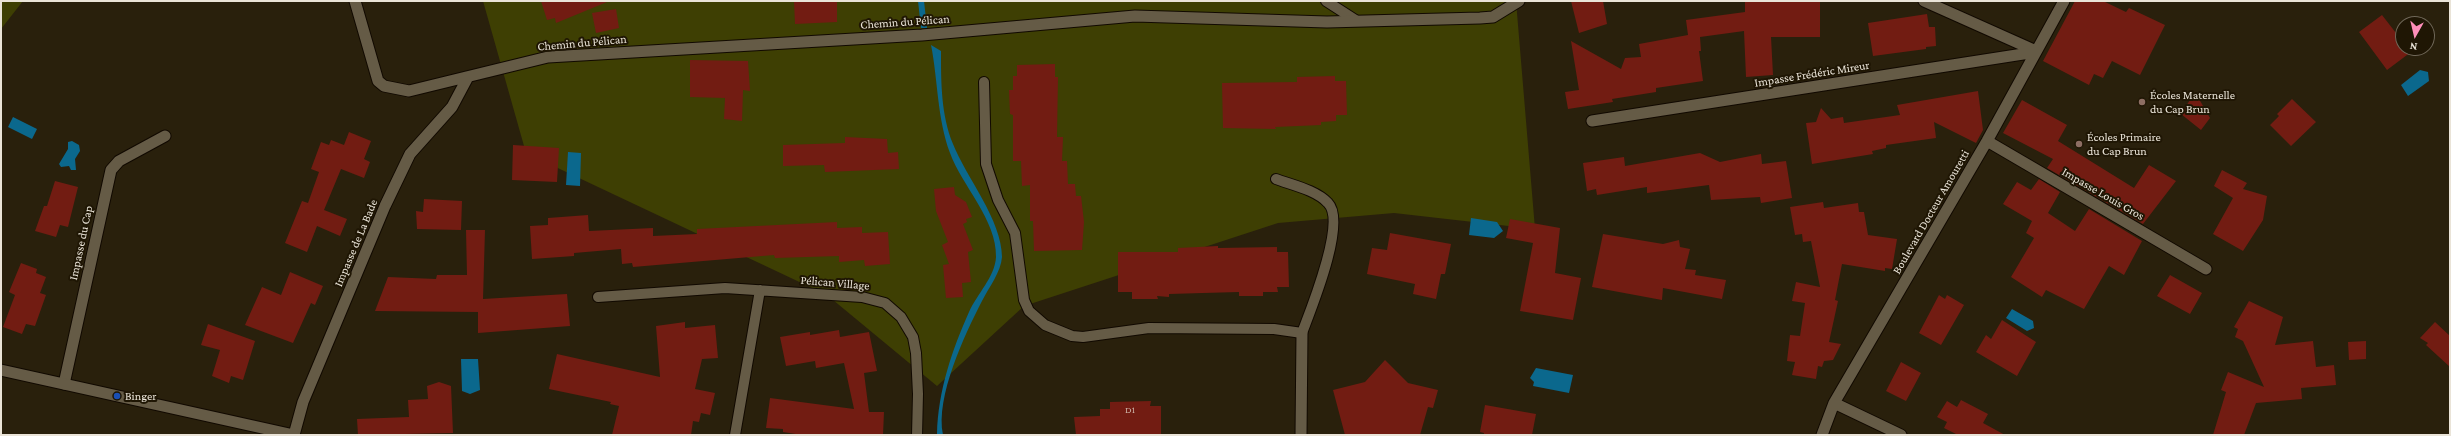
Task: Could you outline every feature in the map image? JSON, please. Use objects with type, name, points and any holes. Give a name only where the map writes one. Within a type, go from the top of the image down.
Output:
[{"type":"street","name":"Chemin du Pélican","points":[[355,1],[378,80],[384,86],[409,91],[548,56],[922,35],[1135,16],[1357,21],[1493,17],[1519,1]]},
{"type":"street","points":[[1924,1],[2036,52]]},
{"type":"street","name":"Boulevard Docteur Amouretti","points":[[1822,435],[1834,403],[1987,142],[2064,1]]},
{"type":"street","name":"Impasse Frédéric Mireur","points":[[1592,121],[2036,52]]},
{"type":"street","name":"Impasse de La Bade","points":[[294,435],[303,402],[410,154],[452,107],[468,77]]},
{"type":"street","name":"Impasse du Cap","points":[[64,384],[111,170],[119,161],[165,136]]},
{"type":"street","name":"Impasse Louis Gros","points":[[1987,142],[2206,269]]},
{"type":"street","points":[[1301,435],[1302,333]]},
{"type":"street","points":[[1,370],[294,435]]},
{"type":"street","points":[[1834,403],[1901,435]]},
{"type":"lane","points":[[1326,1],[1357,21]]},
{"type":"lane","points":[[984,82],[986,164],[998,200],[1015,233],[1024,300],[1029,311],[1045,325],[1072,336],[1084,337],[1149,328],[1274,329],[1302,333],[1335,228],[1334,211],[1328,202],[1316,194],[1276,179]]},
{"type":"lane","name":"Pélican Village","points":[[598,297],[725,288],[862,297],[885,303],[894,310],[908,326],[916,353],[916,435]]},
{"type":"lane","points":[[735,435],[760,290]]},
{"type":"shaded area","points":[[1,1],[23,1],[1,29]]},
{"type":"shaded area","points":[[483,1],[1516,1],[1535,229],[1394,213],[1278,223],[1024,306],[937,386],[827,295],[526,153]]},
{"type":"water","points":[[918,1],[924,1],[927,28],[921,28]]},
{"type":"water","points":[[931,45],[941,51],[942,98],[949,133],[959,157],[996,228],[1002,257],[997,274],[975,315],[953,366],[943,403],[943,435],[937,434],[938,418],[947,371],[972,305],[992,272],[996,257],[995,243],[991,230],[978,204],[955,165],[946,140],[940,113]]},
{"type":"water","points":[[2420,70],[2428,72],[2429,81],[2408,96],[2401,85]]},
{"type":"water","points":[[13,117],[37,129],[32,139],[8,127]]},
{"type":"water","points":[[72,141],[79,145],[80,151],[75,159],[76,170],[71,170],[69,166],[61,167],[59,164],[68,149],[68,142]]},
{"type":"water","points":[[568,152],[581,153],[580,186],[566,185]]},
{"type":"water","points":[[1471,218],[1497,222],[1503,231],[1494,238],[1469,235]]},
{"type":"water","points":[[2012,309],[2033,321],[2034,328],[2027,331],[2006,318]]},
{"type":"water","points":[[461,359],[478,359],[480,390],[470,394],[462,391]]},
{"type":"water","points":[[1536,368],[1573,375],[1569,393],[1533,386],[1534,382],[1530,378]]},
{"type":"building","points":[[541,1],[607,2],[556,23],[555,18],[547,20]]},
{"type":"building","points":[[794,1],[837,1],[837,22],[795,24]]},
{"type":"building","points":[[1571,1],[1603,1],[1607,24],[1579,33]]},
{"type":"building","points":[[1745,1],[1820,1],[1820,37],[1771,37],[1773,75],[1746,77],[1744,31],[1700,37],[1701,51],[1699,51],[1703,81],[1656,88],[1656,92],[1612,99],[1613,102],[1568,109],[1565,92],[1579,90],[1571,41],[1621,69],[1625,58],[1641,57],[1639,44],[1688,35],[1686,20],[1745,12]]},
{"type":"building","points":[[2075,1],[2103,1],[2126,12],[2129,8],[2165,25],[2140,75],[2112,61],[2103,78],[2094,74],[2089,85],[2043,61]]},
{"type":"building","points":[[616,9],[619,28],[596,33],[592,13]]},
{"type":"building","points":[[1927,14],[1929,27],[1935,27],[1936,46],[1926,47],[1926,49],[1873,56],[1868,23]]},
{"type":"building","points":[[2382,15],[2395,32],[2395,56],[2406,56],[2387,70],[2359,32]]},
{"type":"building","points":[[690,60],[748,61],[750,91],[743,90],[742,121],[724,119],[725,98],[690,97]]},
{"type":"building","points":[[1055,64],[1055,77],[1058,77],[1057,137],[1063,137],[1062,161],[1067,161],[1068,184],[1075,184],[1076,196],[1081,196],[1084,222],[1082,250],[1034,251],[1033,221],[1030,221],[1030,185],[1022,186],[1021,161],[1013,161],[1013,115],[1010,114],[1009,90],[1013,90],[1013,76],[1017,76],[1017,65]]},
{"type":"building","points":[[1335,76],[1335,81],[1346,81],[1347,115],[1336,115],[1336,121],[1321,122],[1321,125],[1275,127],[1276,129],[1223,128],[1222,83],[1297,82],[1297,77]]},
{"type":"building","points":[[1978,91],[1983,130],[1976,143],[1934,122],[1936,138],[1886,145],[1886,148],[1872,151],[1873,154],[1812,164],[1806,123],[1816,122],[1821,108],[1831,119],[1843,117],[1844,123],[1900,115],[1897,105]]},
{"type":"building","points":[[2195,92],[2210,118],[2201,130],[2181,114]]},
{"type":"building","points":[[2292,99],[2316,122],[2291,146],[2270,125],[2279,116],[2277,114]]},
{"type":"building","points":[[2022,100],[2067,125],[2058,141],[2134,188],[2149,165],[2176,181],[2143,224],[2047,168],[2053,159],[2003,133]]},
{"type":"building","points":[[349,132],[371,141],[364,159],[370,162],[364,178],[341,169],[324,210],[347,219],[340,236],[317,226],[307,252],[285,243],[302,201],[308,203],[319,172],[311,169],[321,142],[329,145],[331,140],[344,145]]},
{"type":"building","points":[[845,137],[887,139],[888,153],[898,152],[899,169],[825,172],[824,165],[783,166],[783,145],[845,143]]},
{"type":"building","points":[[513,145],[559,148],[557,182],[512,180]]},
{"type":"building","points":[[1700,153],[1720,162],[1761,154],[1762,164],[1786,161],[1792,198],[1761,203],[1760,197],[1711,200],[1709,185],[1647,193],[1647,187],[1597,195],[1596,189],[1587,191],[1583,163],[1624,157],[1625,166]]},
{"type":"building","points":[[2222,170],[2247,183],[2243,189],[2267,196],[2263,220],[2243,251],[2213,234],[2233,198],[2214,186]]},
{"type":"building","points":[[2039,179],[2060,192],[2048,213],[2075,231],[2089,209],[2142,241],[2124,275],[2109,266],[2084,309],[2046,290],[2042,297],[2011,277],[2034,238],[2026,233],[2032,221],[2003,204],[2017,182],[2031,190]]},
{"type":"building","points":[[55,181],[78,187],[68,227],[60,225],[56,237],[35,231],[44,206],[47,206]]},
{"type":"building","points":[[954,187],[955,195],[966,202],[972,217],[966,219],[967,222],[963,224],[973,250],[968,252],[971,282],[962,283],[963,297],[946,298],[943,265],[949,264],[942,245],[948,242],[936,211],[934,189]]},
{"type":"building","points":[[424,199],[462,201],[461,230],[417,229],[416,211],[423,212]]},
{"type":"building","points":[[1823,202],[1824,208],[1858,203],[1859,212],[1864,212],[1868,235],[1897,239],[1892,269],[1885,268],[1885,271],[1842,264],[1835,300],[1838,301],[1829,342],[1841,344],[1833,360],[1824,361],[1822,367],[1818,366],[1816,379],[1792,375],[1795,362],[1787,361],[1790,335],[1800,336],[1805,303],[1792,301],[1796,282],[1820,287],[1811,241],[1803,242],[1802,234],[1795,235],[1790,207]]},
{"type":"building","points":[[588,215],[589,231],[653,228],[653,236],[697,234],[697,229],[837,222],[837,228],[862,227],[862,233],[888,232],[890,264],[865,266],[864,260],[839,262],[839,256],[775,258],[774,255],[633,267],[632,263],[622,264],[621,249],[574,253],[574,256],[532,259],[530,226],[548,225],[548,218]]},
{"type":"building","points":[[1510,219],[1560,228],[1555,273],[1581,278],[1573,320],[1520,311],[1533,243],[1506,238]]},
{"type":"building","points":[[466,230],[485,230],[483,299],[567,294],[570,326],[478,333],[478,312],[375,311],[388,277],[436,279],[437,275],[467,275]]},
{"type":"building","points":[[1390,233],[1451,244],[1445,274],[1441,274],[1436,299],[1413,294],[1415,284],[1367,274],[1372,248],[1387,250]]},
{"type":"building","points":[[1603,234],[1663,244],[1679,240],[1680,247],[1690,249],[1685,269],[1696,270],[1695,275],[1726,280],[1722,299],[1663,288],[1662,300],[1592,287]]},
{"type":"building","points":[[1218,246],[1218,248],[1277,247],[1277,252],[1288,252],[1289,287],[1277,287],[1278,292],[1263,292],[1263,296],[1239,296],[1239,292],[1169,294],[1169,297],[1157,296],[1158,299],[1132,299],[1132,292],[1118,292],[1118,252],[1178,252],[1178,248]]},
{"type":"building","points":[[21,263],[37,269],[36,273],[46,277],[40,293],[46,295],[35,326],[26,324],[22,334],[3,327],[15,295],[9,292]]},
{"type":"building","points":[[290,272],[323,286],[315,305],[311,303],[293,343],[245,325],[262,287],[281,295]]},
{"type":"building","points":[[2170,275],[2202,293],[2190,314],[2157,296]]},
{"type":"building","points":[[1939,295],[1945,299],[1947,295],[1964,305],[1941,345],[1919,333]]},
{"type":"building","points":[[2249,301],[2283,317],[2275,345],[2313,341],[2316,367],[2334,365],[2336,385],[2301,388],[2302,399],[2256,403],[2244,435],[2213,435],[2226,392],[2221,390],[2228,372],[2264,387],[2243,341],[2235,337],[2238,329],[2234,327]]},
{"type":"building","points":[[2002,320],[2036,342],[2017,376],[1976,352],[1986,335],[1991,339]]},
{"type":"building","points":[[685,322],[685,328],[715,325],[718,358],[702,359],[695,389],[715,393],[710,415],[701,413],[699,422],[693,421],[691,435],[612,435],[619,406],[610,404],[611,402],[549,389],[557,354],[660,377],[656,326]]},
{"type":"building","points":[[2435,322],[2450,336],[2450,367],[2426,345],[2428,343],[2420,338]]},
{"type":"building","points":[[208,324],[255,341],[243,380],[231,376],[229,383],[212,376],[220,350],[201,345]]},
{"type":"building","points":[[839,330],[840,337],[869,332],[877,371],[864,373],[869,412],[884,412],[883,435],[802,435],[783,432],[783,429],[766,428],[770,398],[854,409],[844,363],[816,368],[815,361],[786,366],[780,337],[810,332],[810,335]]},
{"type":"building","points":[[2366,341],[2366,359],[2349,360],[2348,342]]},
{"type":"building","points":[[1385,360],[1408,383],[1438,390],[1433,408],[1428,407],[1420,435],[1345,435],[1333,390],[1365,382]]},
{"type":"building","points":[[1901,362],[1921,373],[1906,401],[1886,391]]},
{"type":"building","points":[[439,382],[451,386],[453,433],[358,435],[357,419],[409,417],[408,400],[428,399],[427,386]]},
{"type":"building","points":[[1961,400],[1988,414],[1983,423],[2005,435],[1958,435],[1944,428],[1947,422],[1937,417],[1947,401],[1957,407]]},
{"type":"building","points":[[1151,401],[1150,406],[1161,406],[1161,435],[1076,435],[1074,417],[1100,416],[1100,409],[1110,409],[1110,402]]},
{"type":"building","points":[[1485,405],[1536,414],[1532,435],[1484,435],[1484,433],[1480,432]]},
{"type":"place","name":"Écoles Maternelle du Cap Brun","points":[[2142,102]]},
{"type":"place","name":"Écoles Primaire du Cap Brun","points":[[2079,144]]},
{"type":"place","name":"Binger","points":[[117,396]]}]
